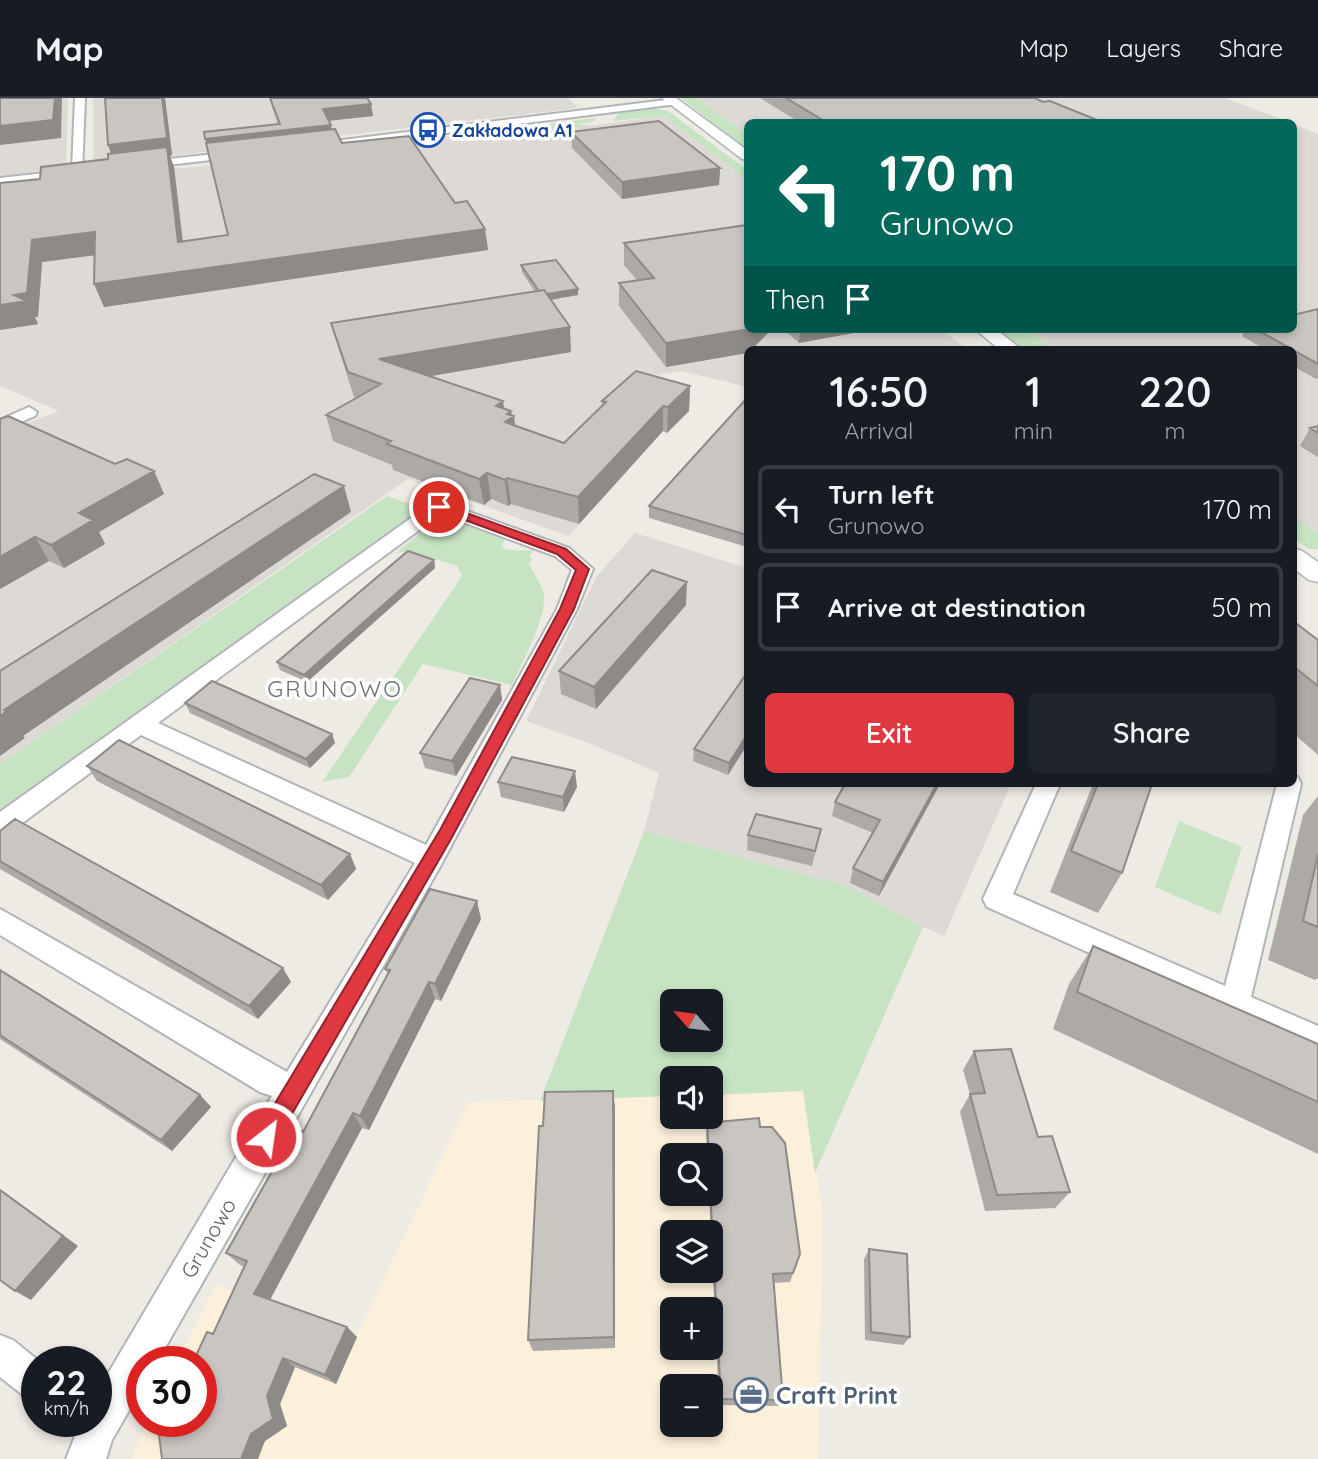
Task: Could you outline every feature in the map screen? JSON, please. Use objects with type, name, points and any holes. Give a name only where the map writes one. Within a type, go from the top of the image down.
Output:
[{"type":"street","points":[[0,181],[84,171],[80,98]]},
{"type":"street","points":[[295,148],[558,118],[671,100],[744,154]]},
{"type":"street","points":[[125,167],[255,153]]},
{"type":"street","points":[[989,333],[1007,346]]},
{"type":"street","points":[[0,426],[29,412]]},
{"type":"street","name":"Grunowo","points":[[112,1398],[432,858],[555,632],[583,569],[562,552],[439,507],[140,725]]},
{"type":"street","points":[[1297,559],[1318,575]]},
{"type":"street","points":[[0,826],[140,725],[411,852],[432,858]]},
{"type":"street","points":[[1047,787],[997,899],[1318,1041]]},
{"type":"street","points":[[1235,1004],[1288,787]]},
{"type":"street","points":[[0,920],[271,1081],[294,1089]]},
{"type":"street","points":[[0,1353],[21,1370]]},
{"type":"shaded area","points":[[0,98],[68,98],[66,168],[0,176]]},
{"type":"shaded area","points":[[93,98],[568,98],[578,108],[93,165]]},
{"type":"shaded area","points":[[696,98],[1225,98],[1281,119],[744,119],[744,132]]},
{"type":"shaded area","points":[[664,116],[744,178],[744,333],[946,333],[963,346],[744,346],[744,386],[682,371],[633,378],[569,439],[580,456],[629,469],[569,536],[408,479],[0,764],[0,434],[59,411],[0,386],[0,188],[430,141],[456,135],[462,142]]},
{"type":"shaded area","points":[[1297,126],[1318,134],[1318,533],[1297,519],[1297,346],[1050,346],[1032,333],[1297,333]]},
{"type":"shaded area","points":[[635,533],[744,567],[744,787],[1010,787],[944,936],[847,886],[644,831],[659,773],[589,743],[526,721],[597,576]]},
{"type":"shaded area","points":[[803,1091],[823,1214],[818,1459],[131,1459],[140,1437],[217,1437],[217,1346],[184,1346],[215,1285],[357,1335],[468,1102],[660,1096],[660,1129],[723,1129],[723,1094]]},
{"type":"green space","points":[[681,98],[696,98],[744,132],[744,148]]},
{"type":"green space","points":[[646,107],[668,111],[744,168],[744,178],[664,116],[613,121],[619,114],[613,114]]},
{"type":"green space","points":[[595,118],[595,121],[578,124],[589,126],[483,139],[481,137],[488,136],[485,132],[477,133]]},
{"type":"green space","points":[[1001,333],[1032,333],[1050,346],[1018,346]]},
{"type":"green space","points":[[387,496],[412,505],[416,511],[413,518],[0,812],[0,764]]},
{"type":"green space","points":[[440,516],[505,537],[502,548],[534,551],[529,556],[532,559],[529,565],[542,588],[544,605],[527,653],[512,685],[423,664],[349,777],[322,782],[462,576],[457,566],[411,551],[396,553]]},
{"type":"green space","points":[[1297,519],[1318,533],[1318,549],[1309,549],[1297,541]]},
{"type":"green space","points":[[1179,821],[1242,847],[1220,915],[1155,887]]},
{"type":"green space","points":[[644,831],[847,886],[923,927],[815,1173],[803,1091],[723,1094],[723,1066],[660,1066],[660,1096],[540,1101]]},
{"type":"building","points":[[0,98],[55,98],[53,120],[0,126]]},
{"type":"building","points":[[105,98],[162,98],[167,138],[108,145]]},
{"type":"building","points":[[270,98],[367,98],[371,104],[323,109],[331,125],[205,139],[204,132],[280,124]]},
{"type":"building","points":[[786,98],[1035,98],[1043,102],[1050,101],[1095,119],[821,119]]},
{"type":"building","points":[[659,121],[720,168],[622,182],[571,132]]},
{"type":"building","points":[[335,129],[342,143],[409,136],[455,203],[467,201],[485,229],[94,284],[95,232],[32,240],[27,293],[14,295],[27,301],[0,305],[0,183],[40,179],[41,167],[108,159],[108,154],[167,147],[178,242],[228,235],[206,143]]},
{"type":"building","points":[[744,225],[744,330],[666,343],[619,283],[654,278],[624,243]]},
{"type":"building","points":[[556,260],[578,289],[547,294],[544,290],[539,291],[521,265]]},
{"type":"building","points":[[544,290],[570,327],[379,359],[503,401],[496,406],[511,411],[507,414],[514,416],[505,422],[564,443],[606,402],[602,401],[636,371],[690,386],[668,407],[663,406],[578,497],[507,478],[505,480],[487,473],[479,479],[387,444],[391,441],[326,415],[381,384],[348,372],[331,323]]},
{"type":"building","points":[[1318,309],[1318,364],[1297,352],[1297,346],[1286,346],[1263,333],[1297,333],[1297,314]]},
{"type":"building","points":[[744,401],[744,534],[649,506]]},
{"type":"building","points":[[8,416],[115,464],[127,459],[154,471],[79,513],[93,520],[51,545],[35,537],[0,557],[0,419]]},
{"type":"building","points":[[314,474],[344,486],[4,710],[6,712],[0,716],[0,671]]},
{"type":"building","points":[[408,551],[434,560],[304,675],[277,662]]},
{"type":"building","points":[[652,570],[687,582],[594,687],[559,671]]},
{"type":"building","points":[[1297,624],[1318,640],[1318,686],[1297,669]]},
{"type":"building","points":[[744,677],[744,740],[729,763],[694,749]]},
{"type":"building","points":[[470,678],[500,685],[452,761],[420,753]]},
{"type":"building","points":[[212,681],[332,734],[306,759],[185,703]]},
{"type":"building","points":[[119,740],[350,854],[321,885],[87,766]]},
{"type":"building","points":[[512,757],[575,771],[563,797],[498,782]]},
{"type":"building","points":[[843,787],[935,787],[883,882],[853,868],[880,820],[835,802]]},
{"type":"building","points":[[1097,787],[1151,787],[1122,873],[1071,851]]},
{"type":"building","points":[[756,814],[821,829],[815,851],[748,835]]},
{"type":"building","points":[[15,819],[283,968],[249,1006],[0,861],[0,831]]},
{"type":"building","points":[[1318,854],[1318,927],[1303,921]]},
{"type":"building","points":[[430,889],[477,901],[435,984],[429,982],[360,1116],[353,1113],[254,1294],[347,1327],[325,1375],[283,1358],[267,1396],[273,1419],[251,1434],[241,1459],[162,1459],[159,1437],[217,1437],[217,1346],[200,1346],[207,1332],[213,1334],[247,1261],[226,1253],[296,1129],[303,1132],[390,970],[385,969]]},
{"type":"building","points":[[1093,946],[1318,1044],[1318,1102],[1077,992]]},
{"type":"building","points":[[0,970],[200,1095],[161,1140],[0,1035]]},
{"type":"building","points":[[1011,1049],[1038,1137],[1052,1136],[1070,1192],[997,1195],[970,1094],[985,1093],[974,1051]]},
{"type":"building","points":[[613,1091],[614,1337],[528,1340],[539,1126],[543,1126],[545,1092]]},
{"type":"building","points":[[759,1118],[760,1127],[772,1127],[785,1143],[800,1254],[793,1273],[773,1274],[783,1400],[723,1399],[723,1374],[720,1374],[719,1360],[723,1360],[723,1297],[716,1297],[715,1283],[723,1283],[723,1220],[712,1220],[711,1206],[723,1206],[723,1143],[708,1143],[707,1129],[723,1129],[723,1121]]},
{"type":"building","points":[[0,1190],[63,1236],[15,1291],[0,1280]]},
{"type":"building","points":[[869,1249],[907,1254],[910,1337],[871,1332]]},
{"type":"place","name":"Zakładowa A1","points":[[428,130]]},
{"type":"place","name":"Craft Print","points":[[751,1395]]},
{"type":"district","name":"GRUNOWO","points":[[335,688]]},
{"type":"route","points":[[266,1137],[446,835],[567,609],[583,569],[562,552],[439,507]]}]
